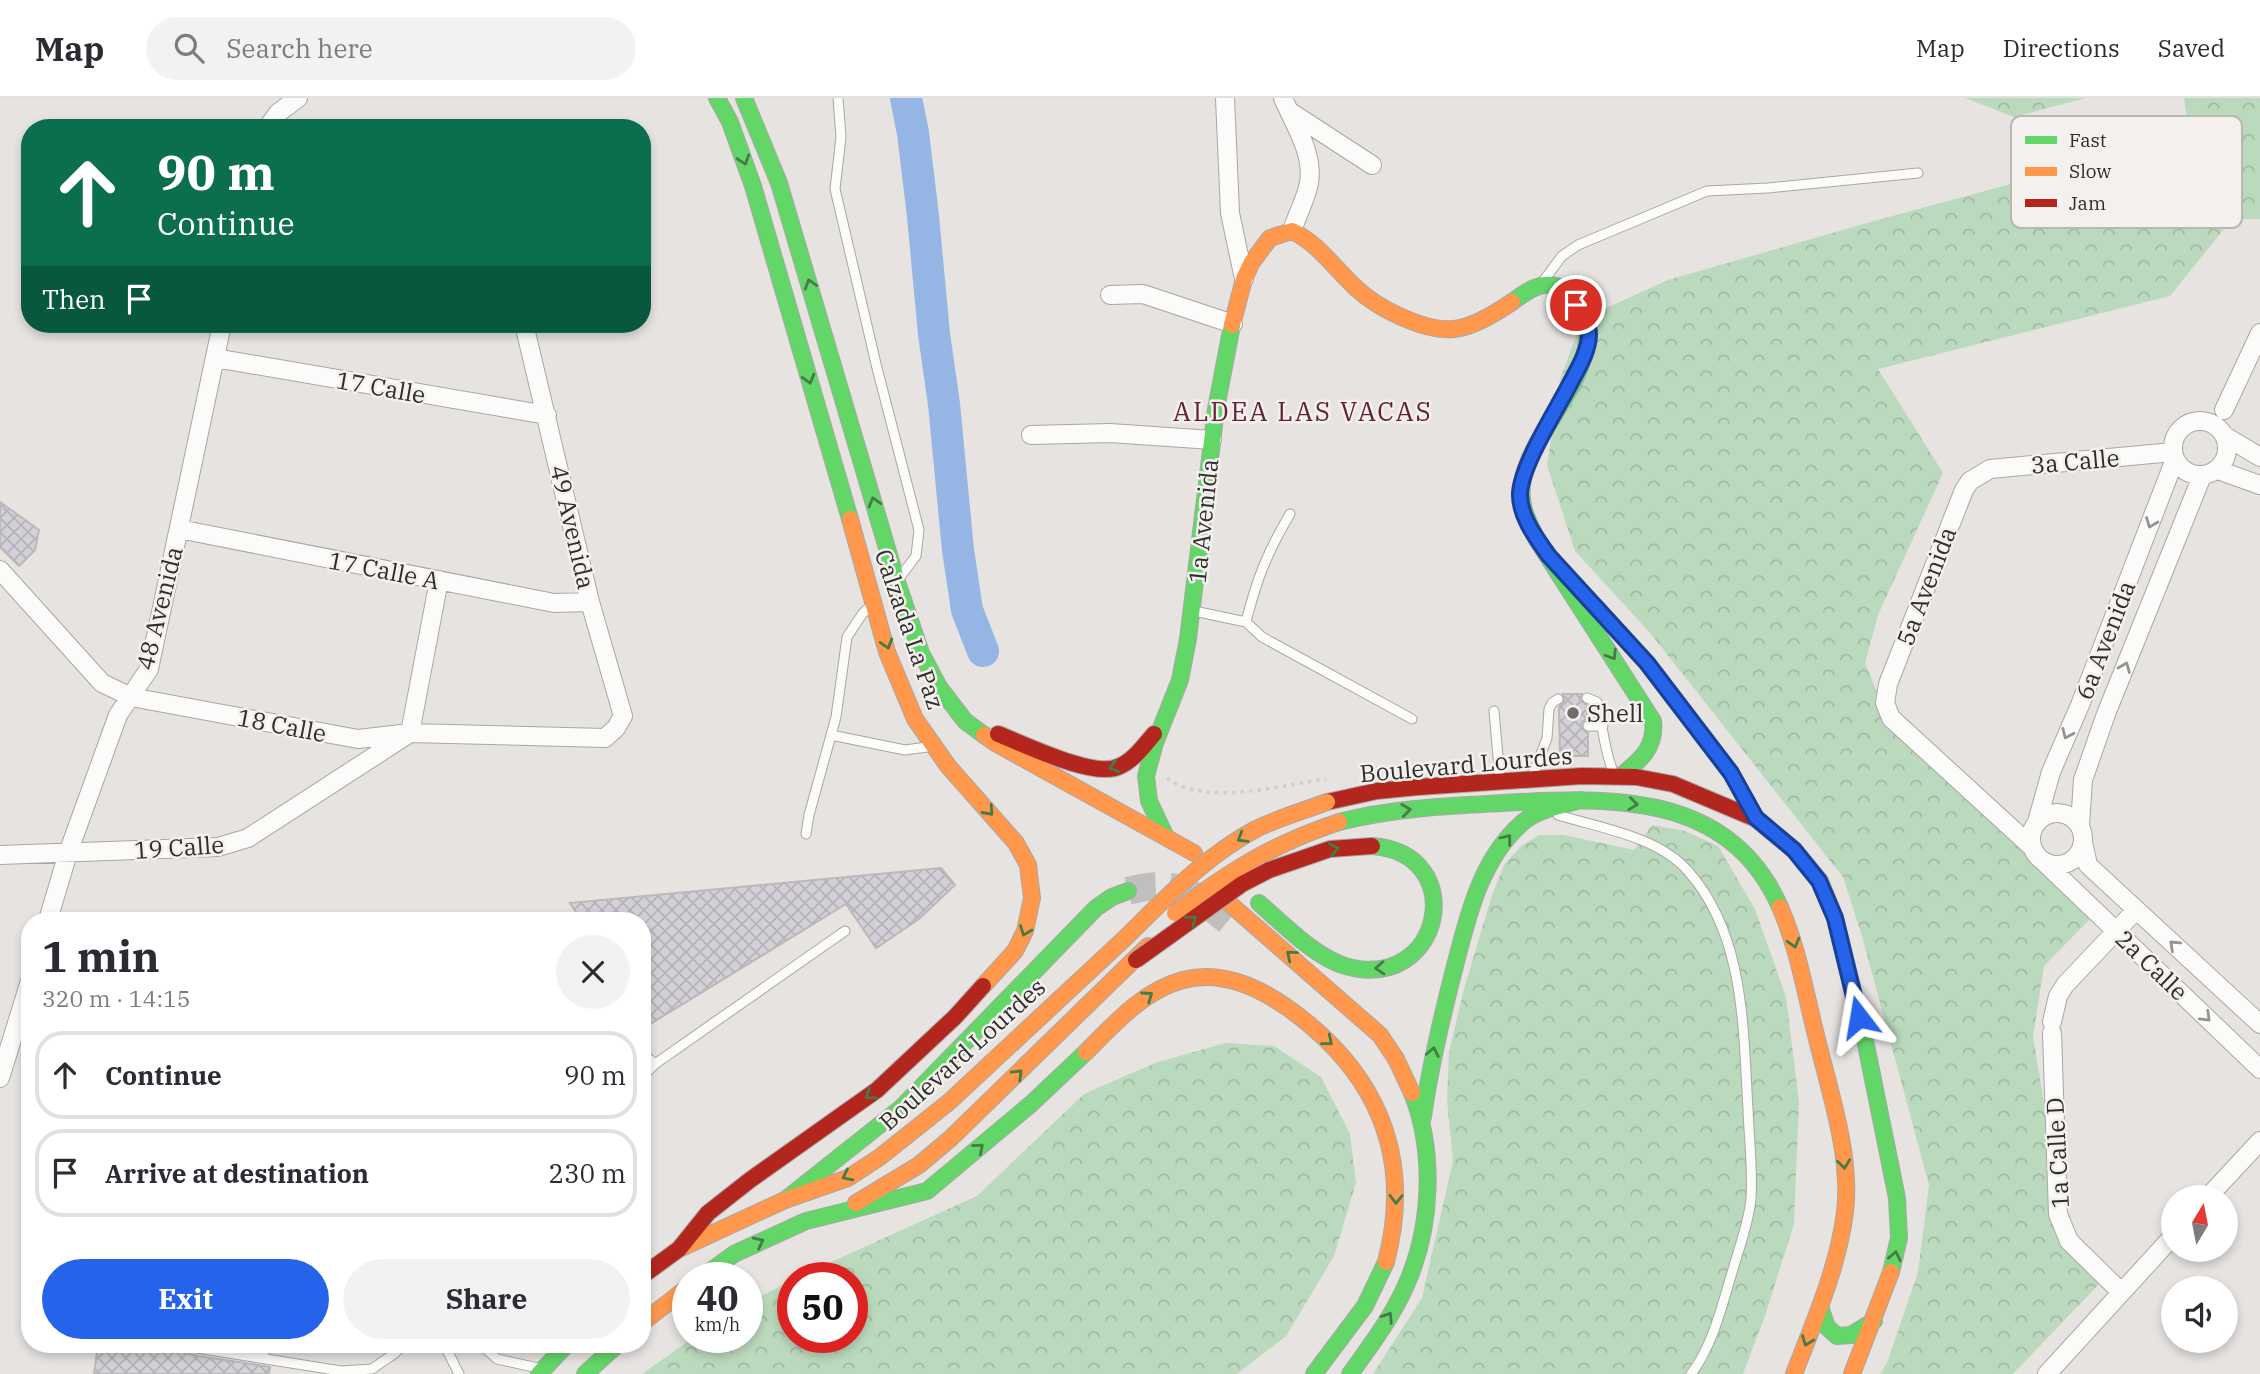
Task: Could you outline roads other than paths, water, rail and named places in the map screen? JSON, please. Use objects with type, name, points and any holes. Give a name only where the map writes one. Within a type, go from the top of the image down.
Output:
[{"type":"main road","name":"Calzada La Paz","points":[[651,1269],[679,1249],[708,1213],[877,1090],[955,1017],[1022,939],[1028,926],[1032,890],[1028,864],[1009,834],[944,763],[906,700],[874,604],[753,186],[730,122],[717,98]]},
{"type":"main road","name":"Calzada La Paz","points":[[744,98],[779,183],[897,582],[929,669],[947,700],[965,721],[997,744],[1195,853]]},
{"type":"main road","name":"1a Avenida","points":[[1166,836],[1147,795],[1145,781],[1149,763],[1180,680],[1192,611],[1216,409],[1233,324],[1244,279],[1252,262],[1270,238],[1292,231]]},
{"type":"main road","points":[[1292,231],[1301,234],[1319,249],[1359,291],[1393,312],[1436,328],[1457,330],[1498,311],[1541,285],[1552,285],[1564,290],[1576,305],[1589,334],[1580,365],[1530,461],[1520,493],[1531,528],[1653,721],[1656,734],[1652,746],[1618,776]]},
{"type":"main road","points":[[1549,556],[1647,663],[1731,773],[1756,818]]},
{"type":"main road","points":[[929,669],[933,707]]},
{"type":"main road","name":"1a Avenida","points":[[965,721],[1084,766],[1106,771],[1131,759],[1164,723]]},
{"type":"main road","points":[[1015,772],[1078,803],[1161,853]]},
{"type":"main road","name":"Boulevard Lourdes","points":[[679,1249],[785,1200],[848,1178],[915,1130],[949,1102],[1211,858],[1271,823],[1327,802],[1377,791],[1531,779],[1618,776],[1673,784],[1756,818],[1794,850],[1814,874],[1827,896],[1835,918],[1865,1040],[1889,1152],[1899,1238],[1895,1261],[1852,1374]]},
{"type":"main road","points":[[1422,1119],[1432,1052],[1478,890],[1497,853],[1510,834],[1525,820],[1581,800]]},
{"type":"main road","name":"Boulevard Lourdes","points":[[831,1214],[888,1185],[919,1165],[951,1138],[1136,960],[1175,913],[1240,864],[1290,839],[1339,822],[1377,814],[1434,806],[1581,800],[1634,803],[1665,809],[1715,830],[1737,846],[1770,888],[1794,940],[1833,1102],[1847,1191],[1841,1229],[1820,1307],[1794,1374]]},
{"type":"main road","points":[[1136,960],[1242,884],[1294,860],[1334,849],[1365,846],[1393,849],[1413,861],[1431,884],[1435,908],[1433,923],[1422,947],[1409,961],[1383,969],[1352,968],[1338,964],[1321,952],[1242,890]]},
{"type":"main road","points":[[785,1200],[893,1115],[1096,908],[1112,897],[1128,891]]},
{"type":"main road","points":[[1230,904],[1380,1035],[1394,1054],[1422,1119],[1430,1170],[1423,1227],[1414,1266],[1394,1309],[1350,1374]]},
{"type":"main road","points":[[1228,921],[1336,1012],[1369,1045],[1422,1119]]},
{"type":"main road","points":[[724,1262],[763,1240],[806,1221],[927,1191],[1031,1104],[1124,1015],[1158,989],[1185,979],[1230,979],[1254,986],[1273,998],[1338,1049],[1369,1091],[1387,1132],[1393,1157],[1396,1205],[1390,1244],[1381,1276],[1359,1317],[1314,1374]]},
{"type":"main road","points":[[651,1316],[672,1300]]},
{"type":"main road","points":[[1820,1307],[1827,1327],[1837,1336],[1851,1335],[1874,1321]]},
{"type":"main road","points":[[541,1372],[559,1353]]},
{"type":"main road","points":[[585,1374],[608,1353]]},
{"type":"street","points":[[274,119],[298,98]]},
{"type":"street","points":[[1225,98],[1230,213],[1244,279]]},
{"type":"street","points":[[1286,105],[1372,165]]},
{"type":"street","points":[[1286,105],[1300,134],[1310,172],[1309,186],[1292,231]]},
{"type":"street","points":[[1110,295],[1143,294],[1233,324]]},
{"type":"street","points":[[2224,410],[2260,332]]},
{"type":"street","name":"48 Avenida","points":[[50,912],[68,853],[118,715],[149,669],[220,333]]},
{"type":"street","name":"49 Avenida","points":[[526,333],[590,602],[623,716],[616,728]]},
{"type":"street","name":"17 Calle","points":[[215,358],[547,415]]},
{"type":"street","points":[[2260,457],[2206,422],[2189,424],[2177,435],[2174,455],[2186,472],[2210,473],[2260,485]]},
{"type":"street","points":[[1031,435],[1110,433],[1212,440]]},
{"type":"street","points":[[2210,473],[2226,458],[2228,450],[2225,436]]},
{"type":"street","name":"3a Calle","points":[[1979,475],[1990,469],[2174,455]]},
{"type":"street","name":"6a Avenida","points":[[2037,822],[2050,772],[2080,705],[2174,455]]},
{"type":"street","name":"6a Avenida","points":[[2082,834],[2082,780],[2106,714],[2210,473]]},
{"type":"street","name":"5a Avenida","points":[[1979,475],[1964,490],[1888,684],[1885,703],[1891,718],[2032,847]]},
{"type":"street","name":"17 Calle A","points":[[179,529],[554,603],[590,602]]},
{"type":"street","name":"18 Calle","points":[[1,573],[102,683],[131,697],[358,739],[410,733],[605,738],[616,728]]},
{"type":"street","points":[[410,733],[439,580]]},
{"type":"street","name":"19 Calle","points":[[0,855],[218,847],[233,844],[248,838],[410,733]]},
{"type":"street","points":[[2056,813],[2069,816],[2082,834],[2080,853],[2071,861],[2055,865],[2044,862],[2032,847],[2031,837],[2037,822],[2042,817],[2056,813]]},
{"type":"street","name":"2a Calle","points":[[2082,834],[2088,865],[2260,1024]]},
{"type":"street","name":"2a Calle","points":[[2044,862],[2260,1069]]},
{"type":"street","points":[[2117,932],[2136,910]]},
{"type":"street","name":"1a Calle D","points":[[2117,932],[2065,985],[2058,996],[2052,1028],[2058,1214],[2069,1241],[2121,1292]]},
{"type":"street","points":[[0,1078],[21,1010]]},
{"type":"street","points":[[2219,1185],[2260,1141]]},
{"type":"street","points":[[2047,1374],[2161,1249]]},
{"type":"lane","points":[[838,98],[841,137],[835,189],[919,530],[916,556],[897,582]]},
{"type":"lane","points":[[1541,285],[1562,256],[1578,245],[1707,191],[1768,188],[1918,173]]},
{"type":"lane","points":[[1246,622],[1255,584],[1268,551],[1290,514]]},
{"type":"lane","points":[[806,834],[836,717],[847,637],[863,613],[874,604]]},
{"type":"lane","points":[[1192,611],[1246,622],[1262,637],[1412,719]]},
{"type":"lane","points":[[1587,698],[1597,702],[1606,757],[1618,776]]},
{"type":"lane","points":[[1531,779],[1554,727],[1549,709],[1552,702],[1559,699]]},
{"type":"lane","points":[[1494,711],[1501,781]]},
{"type":"lane","points":[[1588,726],[1603,726]]},
{"type":"lane","points":[[831,735],[905,750],[932,746]]},
{"type":"lane","points":[[1544,812],[1637,839],[1670,855],[1686,868],[1701,888],[1728,944],[1742,1017],[1751,1156],[1751,1201],[1741,1244],[1716,1322],[1700,1363],[1691,1374]]},
{"type":"lane","points":[[651,1068],[845,931]]},
{"type":"lane","points":[[651,1061],[655,1064]]},
{"type":"lane","points":[[229,1353],[341,1371],[372,1369],[395,1353]]},
{"type":"lane","points":[[260,1353],[267,1359]]},
{"type":"lane","points":[[448,1353],[458,1374]]},
{"type":"lane","points":[[491,1353],[497,1359],[541,1372]]},
{"type":"waterway","points":[[906,98],[923,216],[958,550],[967,610],[983,651]]},
{"type":"tunnel","points":[[1128,891],[1159,886],[1183,890],[1194,895],[1228,921]]},
{"type":"place","name":"Shell","points":[[1573,713]]},
{"type":"district","name":"ALDEA LAS VACAS","points":[[1303,411]]}]
